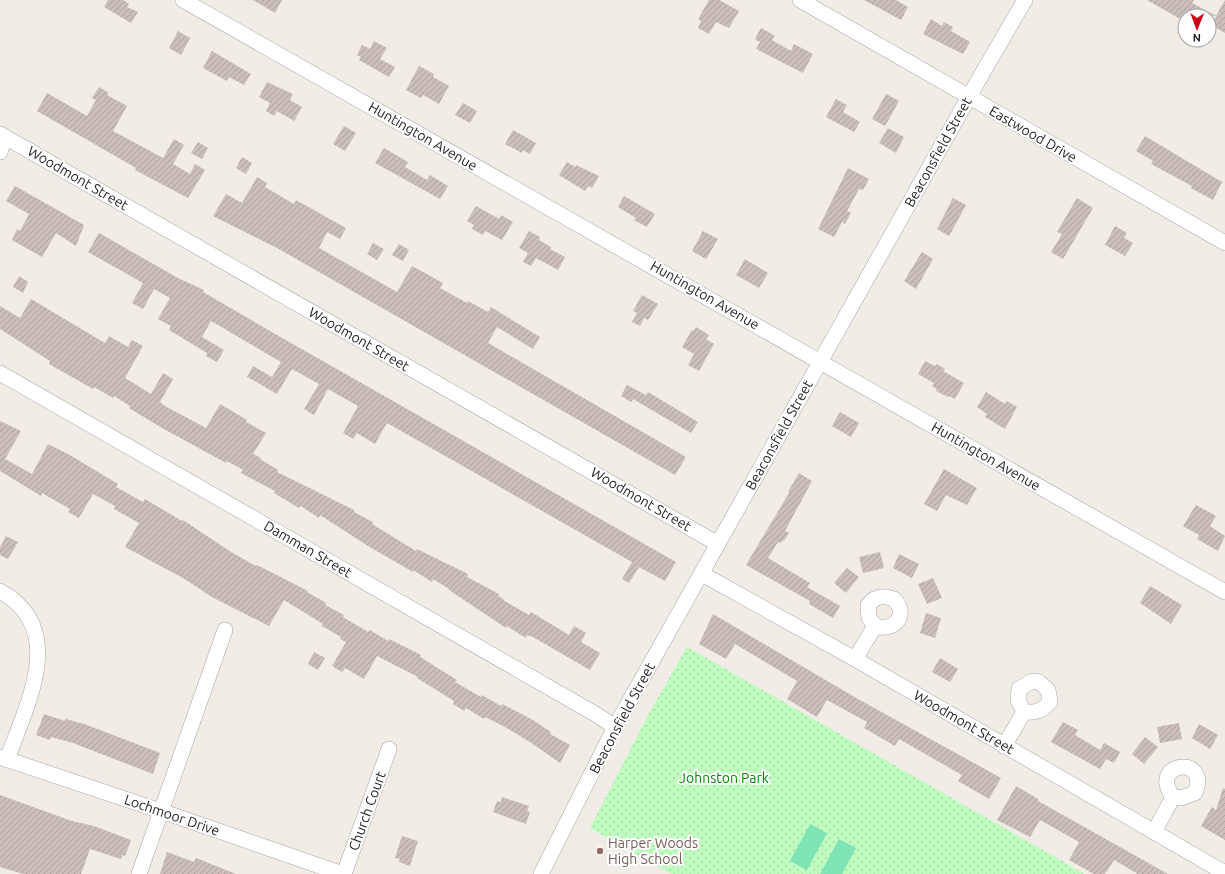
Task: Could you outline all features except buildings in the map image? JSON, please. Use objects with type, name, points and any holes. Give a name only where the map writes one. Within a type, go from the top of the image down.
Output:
[{"type":"street","name":"Huntington Avenue","points":[[183,0],[1225,592]]},
{"type":"street","name":"Eastwood Drive","points":[[800,0],[1225,243]]},
{"type":"street","name":"Beaconsfield Street","points":[[541,874],[615,727],[820,361],[1026,0]]},
{"type":"street","points":[[0,152],[3,136]]},
{"type":"street","name":"Woodmont Street","points":[[3,136],[718,544]]},
{"type":"street","name":"Damman Street","points":[[0,373],[597,715],[615,727]]},
{"type":"street","name":"Woodmont Street","points":[[702,574],[855,659],[1225,872]]},
{"type":"street","points":[[0,591],[20,606],[29,619],[35,630],[39,656],[35,679],[3,758]]},
{"type":"street","points":[[855,659],[875,626]]},
{"type":"street","points":[[140,874],[161,810],[225,630]]},
{"type":"street","points":[[1004,746],[1024,712]]},
{"type":"street","name":"Church Court","points":[[343,874],[389,749]]},
{"type":"street","name":"Lochmoor Drive","points":[[3,758],[161,810],[343,874]]},
{"type":"street","points":[[1154,832],[1173,797]]},
{"type":"green space","name":"Johnston Park","points":[[687,647],[1085,874],[671,874],[590,828],[648,715]]},
{"type":"green space","points":[[810,824],[827,833],[807,870],[790,861]]},
{"type":"green space","points":[[839,839],[856,848],[842,874],[820,874]]},
{"type":"place","name":"Harper Woods High School","points":[[600,851]]}]
